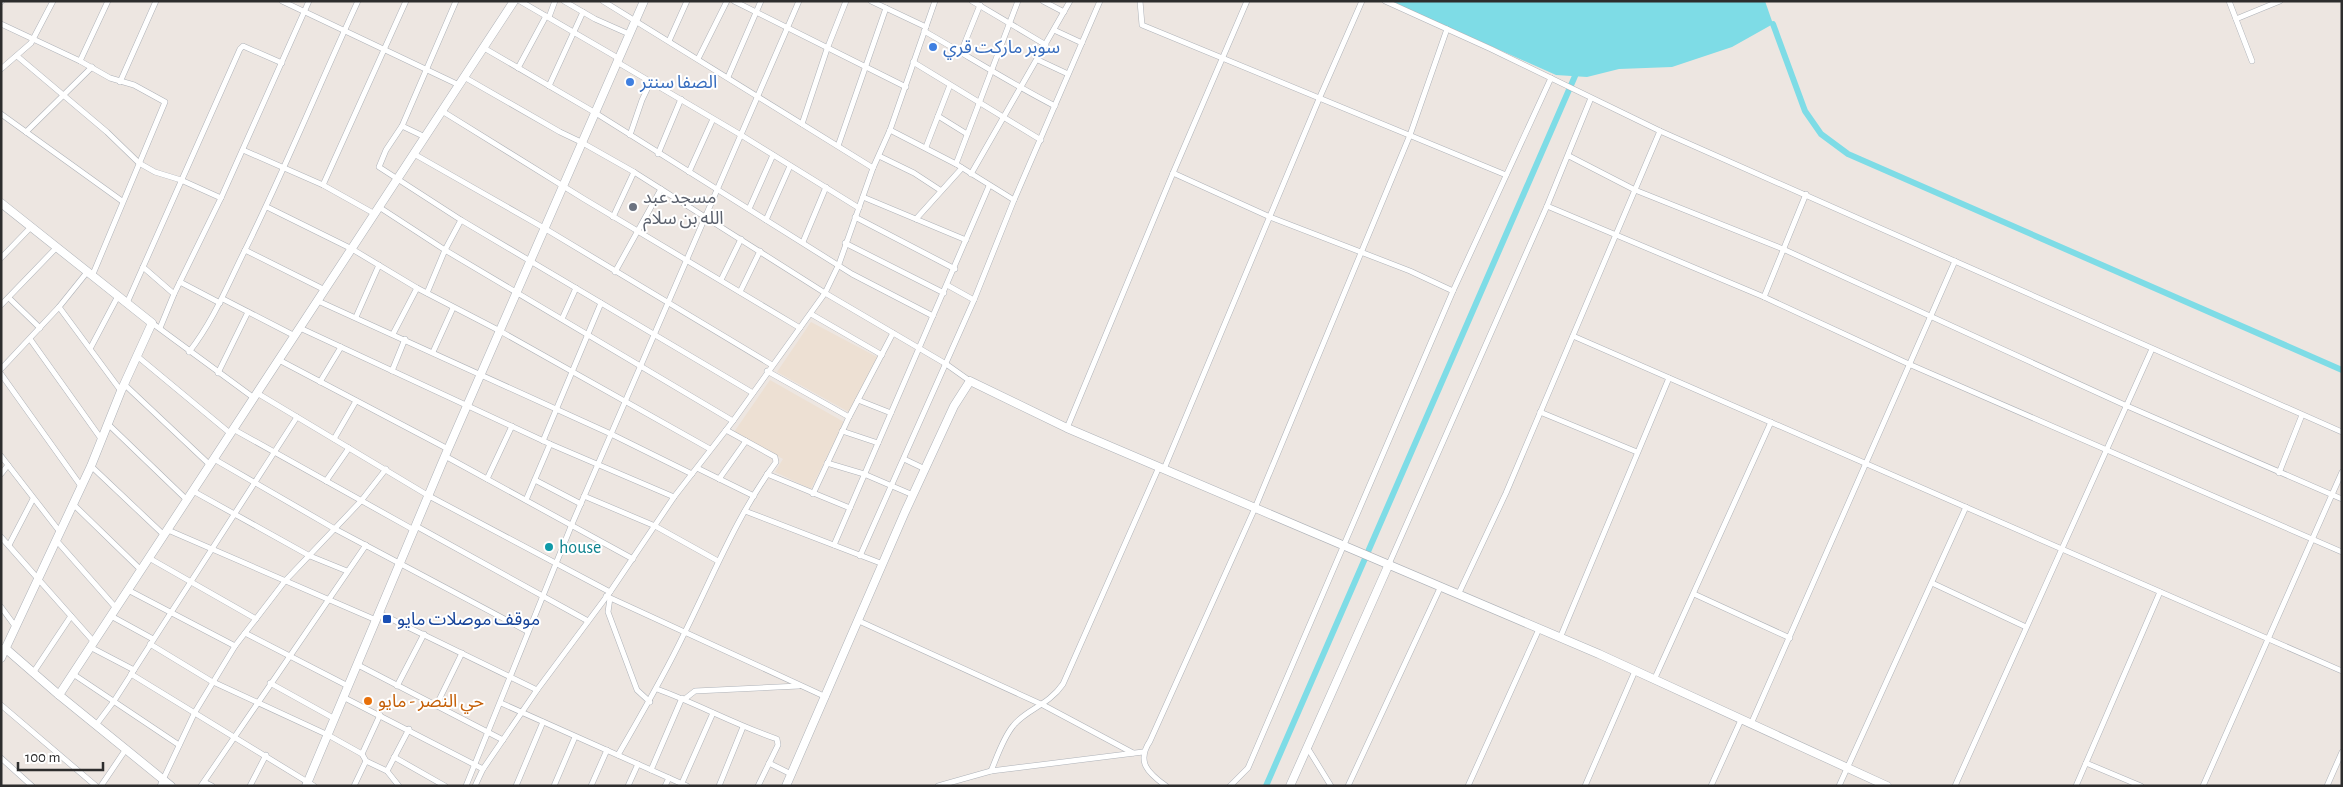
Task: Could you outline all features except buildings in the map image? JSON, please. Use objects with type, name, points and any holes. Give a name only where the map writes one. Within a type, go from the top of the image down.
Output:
[{"type":"street","points":[[1,69],[18,56],[34,38],[53,1]]},
{"type":"street","points":[[80,61],[108,1]]},
{"type":"street","points":[[120,82],[156,1]]},
{"type":"street","points":[[282,1],[344,32],[426,67],[459,85]]},
{"type":"street","points":[[160,328],[174,294],[243,150],[309,1]]},
{"type":"street","points":[[189,352],[204,334],[222,301],[285,167],[358,1]]},
{"type":"street","points":[[323,185],[406,1]]},
{"type":"street","points":[[456,1],[402,126],[379,165],[397,180],[461,220],[655,333],[752,393]]},
{"type":"street","points":[[59,696],[514,1]]},
{"type":"street","points":[[520,1],[859,208]]},
{"type":"street","points":[[518,68],[554,1]]},
{"type":"street","points":[[564,1],[629,34]]},
{"type":"street","points":[[603,1],[873,168]]},
{"type":"street","points":[[1,537],[72,616],[92,645],[309,784],[446,453],[644,1]]},
{"type":"street","points":[[669,41],[687,1]]},
{"type":"street","points":[[698,59],[727,1]]},
{"type":"street","points":[[734,1],[906,87]]},
{"type":"street","points":[[728,77],[761,1]]},
{"type":"street","points":[[466,786],[501,703],[527,631],[557,564],[572,524],[799,1]]},
{"type":"street","points":[[802,124],[827,49],[846,1]]},
{"type":"street","points":[[871,1],[925,29],[992,69],[1021,89],[1055,106]]},
{"type":"street","points":[[475,786],[483,769],[502,740],[608,595],[674,497],[733,421],[825,293],[839,264],[873,168],[890,130],[935,1]]},
{"type":"street","points":[[972,1],[1046,45]]},
{"type":"street","points":[[956,164],[1018,1]]},
{"type":"street","points":[[1043,1],[1064,12]]},
{"type":"street","points":[[971,174],[1038,60],[1070,1]]},
{"type":"street","points":[[860,556],[974,300],[1014,200],[1100,1]]},
{"type":"street","points":[[1140,1],[1142,26],[1506,175]]},
{"type":"street","points":[[1067,428],[1247,1]]},
{"type":"street","points":[[991,771],[1012,726],[1043,705],[1056,694],[1063,684],[1161,468],[1362,1]]},
{"type":"street","points":[[1385,1],[1660,130],[2342,432]]},
{"type":"street","points":[[2229,1],[2252,62]]},
{"type":"street","points":[[2236,19],[2280,1]]},
{"type":"street","points":[[961,52],[980,5]]},
{"type":"street","points":[[838,146],[886,8]]},
{"type":"street","points":[[549,86],[583,12]]},
{"type":"street","points":[[1,24],[34,38],[120,82],[134,85],[165,102],[90,273],[1,369]]},
{"type":"street","points":[[1166,786],[1148,769],[1144,762],[1143,752],[1150,742],[1255,508],[1410,135],[1447,29]]},
{"type":"street","points":[[1054,30],[1082,43]]},
{"type":"street","points":[[127,303],[241,46],[282,64]]},
{"type":"street","points":[[484,48],[594,112],[716,190],[839,264],[852,274],[933,316]]},
{"type":"street","points":[[18,56],[139,162],[158,173],[181,180],[221,198]]},
{"type":"street","points":[[1038,60],[1068,74]]},
{"type":"street","points":[[913,62],[1041,140]]},
{"type":"street","points":[[26,132],[92,67]]},
{"type":"street","points":[[464,77],[634,172],[705,215],[825,293],[946,364],[970,381],[1067,428],[1441,586],[1635,671],[1887,786]]},
{"type":"street","points":[[1230,786],[1248,768],[1453,291],[1551,78]]},
{"type":"street","points":[[630,135],[642,100],[651,81]]},
{"type":"street","points":[[926,148],[950,86]]},
{"type":"street","points":[[1290,786],[1569,156],[1590,98]]},
{"type":"street","points":[[658,154],[681,99]]},
{"type":"street","points":[[442,110],[613,217],[687,259],[800,328]]},
{"type":"street","points":[[1,114],[122,201]]},
{"type":"street","points":[[938,116],[966,134]]},
{"type":"street","points":[[688,172],[713,119]]},
{"type":"street","points":[[402,126],[425,137]]},
{"type":"street","points":[[890,130],[956,164],[1014,200]]},
{"type":"street","points":[[1458,595],[1506,492],[1617,235],[1660,130]]},
{"type":"street","points":[[243,150],[285,167],[377,210],[518,291],[588,336],[641,364],[733,421]]},
{"type":"street","points":[[414,154],[544,228],[772,365]]},
{"type":"street","points":[[749,209],[773,155]]},
{"type":"street","points":[[879,156],[914,173],[940,190]]},
{"type":"street","points":[[1569,156],[1635,190],[1783,249],[2127,406],[2342,499]]},
{"type":"street","points":[[766,220],[790,166]]},
{"type":"street","points":[[916,219],[940,190],[962,168]]},
{"type":"street","points":[[613,217],[634,172]]},
{"type":"street","points":[[1173,173],[1270,217],[1361,251],[1453,291]]},
{"type":"street","points":[[834,545],[955,269],[989,186]]},
{"type":"street","points":[[803,242],[826,188]]},
{"type":"street","points":[[615,272],[636,230],[661,189]]},
{"type":"street","points":[[1764,297],[1806,194]]},
{"type":"street","points":[[863,197],[966,240]]},
{"type":"street","points":[[2,205],[189,352],[255,396],[297,417],[386,468],[428,496],[557,564],[608,595],[826,697]]},
{"type":"street","points":[[1547,206],[1764,297],[1911,365],[2342,552]]},
{"type":"street","points":[[266,207],[352,249],[417,288],[500,331],[710,449]]},
{"type":"street","points":[[855,218],[955,269]]},
{"type":"street","points":[[427,293],[445,250],[461,220]]},
{"type":"street","points":[[1,258],[31,227]]},
{"type":"street","points":[[721,280],[741,239]]},
{"type":"street","points":[[845,244],[944,293]]},
{"type":"street","points":[[1,306],[57,247]]},
{"type":"street","points":[[245,250],[325,290]]},
{"type":"street","points":[[740,292],[760,251]]},
{"type":"street","points":[[1751,724],[1956,261]]},
{"type":"street","points":[[356,317],[379,265]]},
{"type":"street","points":[[143,267],[174,294]]},
{"type":"street","points":[[180,282],[248,312],[295,336]]},
{"type":"street","points":[[947,285],[974,300]]},
{"type":"street","points":[[393,334],[417,288]]},
{"type":"street","points":[[562,319],[576,288]]},
{"type":"street","points":[[91,348],[118,296]]},
{"type":"street","points":[[9,298],[40,328]]},
{"type":"street","points":[[318,301],[611,434],[692,474]]},
{"type":"street","points":[[543,441],[601,303]]},
{"type":"street","points":[[59,307],[123,387],[212,462],[527,631]]},
{"type":"street","points":[[433,352],[454,308]]},
{"type":"street","points":[[218,373],[248,312]]},
{"type":"street","points":[[811,314],[882,355]]},
{"type":"street","points":[[1,658],[91,466],[152,322]]},
{"type":"street","points":[[300,328],[543,441],[674,497]]},
{"type":"street","points":[[813,494],[842,431],[893,333]]},
{"type":"street","points":[[1573,336],[2342,671]]},
{"type":"street","points":[[30,339],[102,440]]},
{"type":"street","points":[[392,371],[405,339]]},
{"type":"street","points":[[320,382],[341,347]]},
{"type":"street","points":[[1954,786],[2152,349]]},
{"type":"street","points":[[138,356],[232,432],[275,453],[588,621]]},
{"type":"street","points":[[1,358],[6,364]]},
{"type":"street","points":[[279,360],[356,401],[487,479],[633,559]]},
{"type":"street","points":[[767,372],[849,417]]},
{"type":"street","points":[[1,374],[81,486]]},
{"type":"street","points":[[1560,638],[1636,452],[1669,378]]},
{"type":"street","points":[[786,786],[913,495],[954,406],[970,381]]},
{"type":"street","points":[[858,400],[891,413]]},
{"type":"street","points":[[334,439],[356,401]]},
{"type":"street","points":[[1540,412],[1636,452]]},
{"type":"street","points":[[2279,473],[2302,415]]},
{"type":"street","points":[[96,725],[114,701],[170,611],[212,550],[297,417]]},
{"type":"street","points":[[1654,680],[1771,422]]},
{"type":"street","points":[[108,424],[187,500]]},
{"type":"street","points":[[487,479],[512,426]]},
{"type":"street","points":[[618,755],[658,688],[718,561],[745,511],[776,462],[775,457],[726,430]]},
{"type":"street","points":[[842,431],[878,443]]},
{"type":"street","points":[[719,479],[746,441]]},
{"type":"street","points":[[526,500],[550,444]]},
{"type":"street","points":[[326,482],[350,448]]},
{"type":"street","points":[[1,456],[58,536],[116,608]]},
{"type":"street","points":[[904,459],[925,469]]},
{"type":"street","points":[[827,463],[864,474],[913,495]]},
{"type":"street","points":[[1,474],[8,465]]},
{"type":"street","points":[[91,466],[166,533],[212,550],[328,599],[424,634],[537,690]]},
{"type":"street","points":[[162,783],[211,681],[235,646],[286,581],[362,501],[386,468]]},
{"type":"street","points":[[697,468],[754,496]]},
{"type":"street","points":[[2203,786],[2342,472]]},
{"type":"street","points":[[767,474],[850,508]]},
{"type":"street","points":[[535,480],[581,504]]},
{"type":"street","points":[[193,491],[234,516],[310,556],[347,571]]},
{"type":"street","points":[[584,496],[655,526],[718,561]]},
{"type":"street","points":[[9,545],[33,499]]},
{"type":"street","points":[[73,504],[141,570]]},
{"type":"street","points":[[1839,786],[1966,507]]},
{"type":"street","points":[[745,511],[883,564]]},
{"type":"street","points":[[212,786],[202,784],[366,545]]},
{"type":"street","points":[[149,558],[256,619]]},
{"type":"street","points":[[1932,582],[2026,627]]},
{"type":"street","points":[[1348,786],[1441,586]]},
{"type":"street","points":[[128,590],[235,646]]},
{"type":"street","points":[[2076,786],[2160,592]]},
{"type":"street","points":[[1694,594],[1790,638]]},
{"type":"street","points":[[608,595],[608,612],[637,690],[650,702]]},
{"type":"street","points":[[1,607],[15,626]]},
{"type":"street","points":[[33,673],[72,616]]},
{"type":"street","points":[[111,616],[211,681],[328,735],[362,754],[366,761],[387,771],[399,786]]},
{"type":"street","points":[[859,620],[1043,705],[1133,754]]},
{"type":"street","points":[[1468,786],[1539,629]]},
{"type":"street","points":[[245,633],[288,657],[348,686]]},
{"type":"street","points":[[397,686],[424,634]]},
{"type":"street","points":[[5,648],[59,696],[126,749],[162,783],[171,786]]},
{"type":"street","points":[[436,706],[462,653]]},
{"type":"street","points":[[358,665],[502,740]]},
{"type":"street","points":[[1584,786],[1635,671]]},
{"type":"street","points":[[73,674],[179,745]]},
{"type":"street","points":[[270,683],[335,719]]},
{"type":"street","points":[[652,770],[684,698],[695,691],[801,686]]},
{"type":"street","points":[[658,688],[684,698],[743,727],[779,741],[758,786]]},
{"type":"street","points":[[344,697],[410,729],[483,769]]},
{"type":"street","points":[[501,703],[684,784],[713,713]]},
{"type":"street","points":[[1,705],[96,786]]},
{"type":"street","points":[[362,754],[380,715]]},
{"type":"street","points":[[1711,786],[1741,720]]},
{"type":"street","points":[[516,786],[543,722]]},
{"type":"street","points":[[719,786],[743,727]]},
{"type":"street","points":[[387,771],[410,729]]},
{"type":"street","points":[[554,786],[575,737]]},
{"type":"street","points":[[1307,746],[1331,786]]},
{"type":"street","points":[[101,786],[126,749]]},
{"type":"street","points":[[591,786],[607,750]]},
{"type":"street","points":[[938,786],[991,771],[1143,752]]},
{"type":"street","points":[[2327,786],[2342,752]]},
{"type":"street","points":[[250,786],[266,755]]},
{"type":"street","points":[[394,757],[445,786]]},
{"type":"street","points":[[1,758],[32,786]]},
{"type":"street","points":[[354,786],[366,761]]},
{"type":"street","points":[[769,763],[791,774]]},
{"type":"street","points":[[2086,763],[2141,786]]},
{"type":"street","points":[[628,786],[638,764]]},
{"type":"street","points":[[665,786],[669,778]]},
{"type":"shaded area","points":[[811,322],[879,358],[849,412],[777,372]]},
{"type":"shaded area","points":[[770,380],[844,422],[811,489],[775,472],[783,459],[734,432]]},
{"type":"water","points":[[1390,1],[1765,1],[1773,24],[1732,47],[1672,67],[1619,69],[1587,77],[1556,75]]},
{"type":"waterway","points":[[1773,24],[1805,111],[1821,134],[1848,154],[2342,370]]},
{"type":"waterway","points":[[1266,786],[1575,76]]},
{"type":"place","name":"سوبر ماركت قري","points":[[933,47]]},
{"type":"place","name":"الصفا سنتر","points":[[630,82]]},
{"type":"place","name":"مسجد عبد الله بن سلام","points":[[633,207]]},
{"type":"place","name":"house","points":[[549,547]]},
{"type":"place","name":"موقف موصلات مايو","points":[[387,619]]},
{"type":"place","name":"حي النصر - مايو","points":[[368,701]]}]
